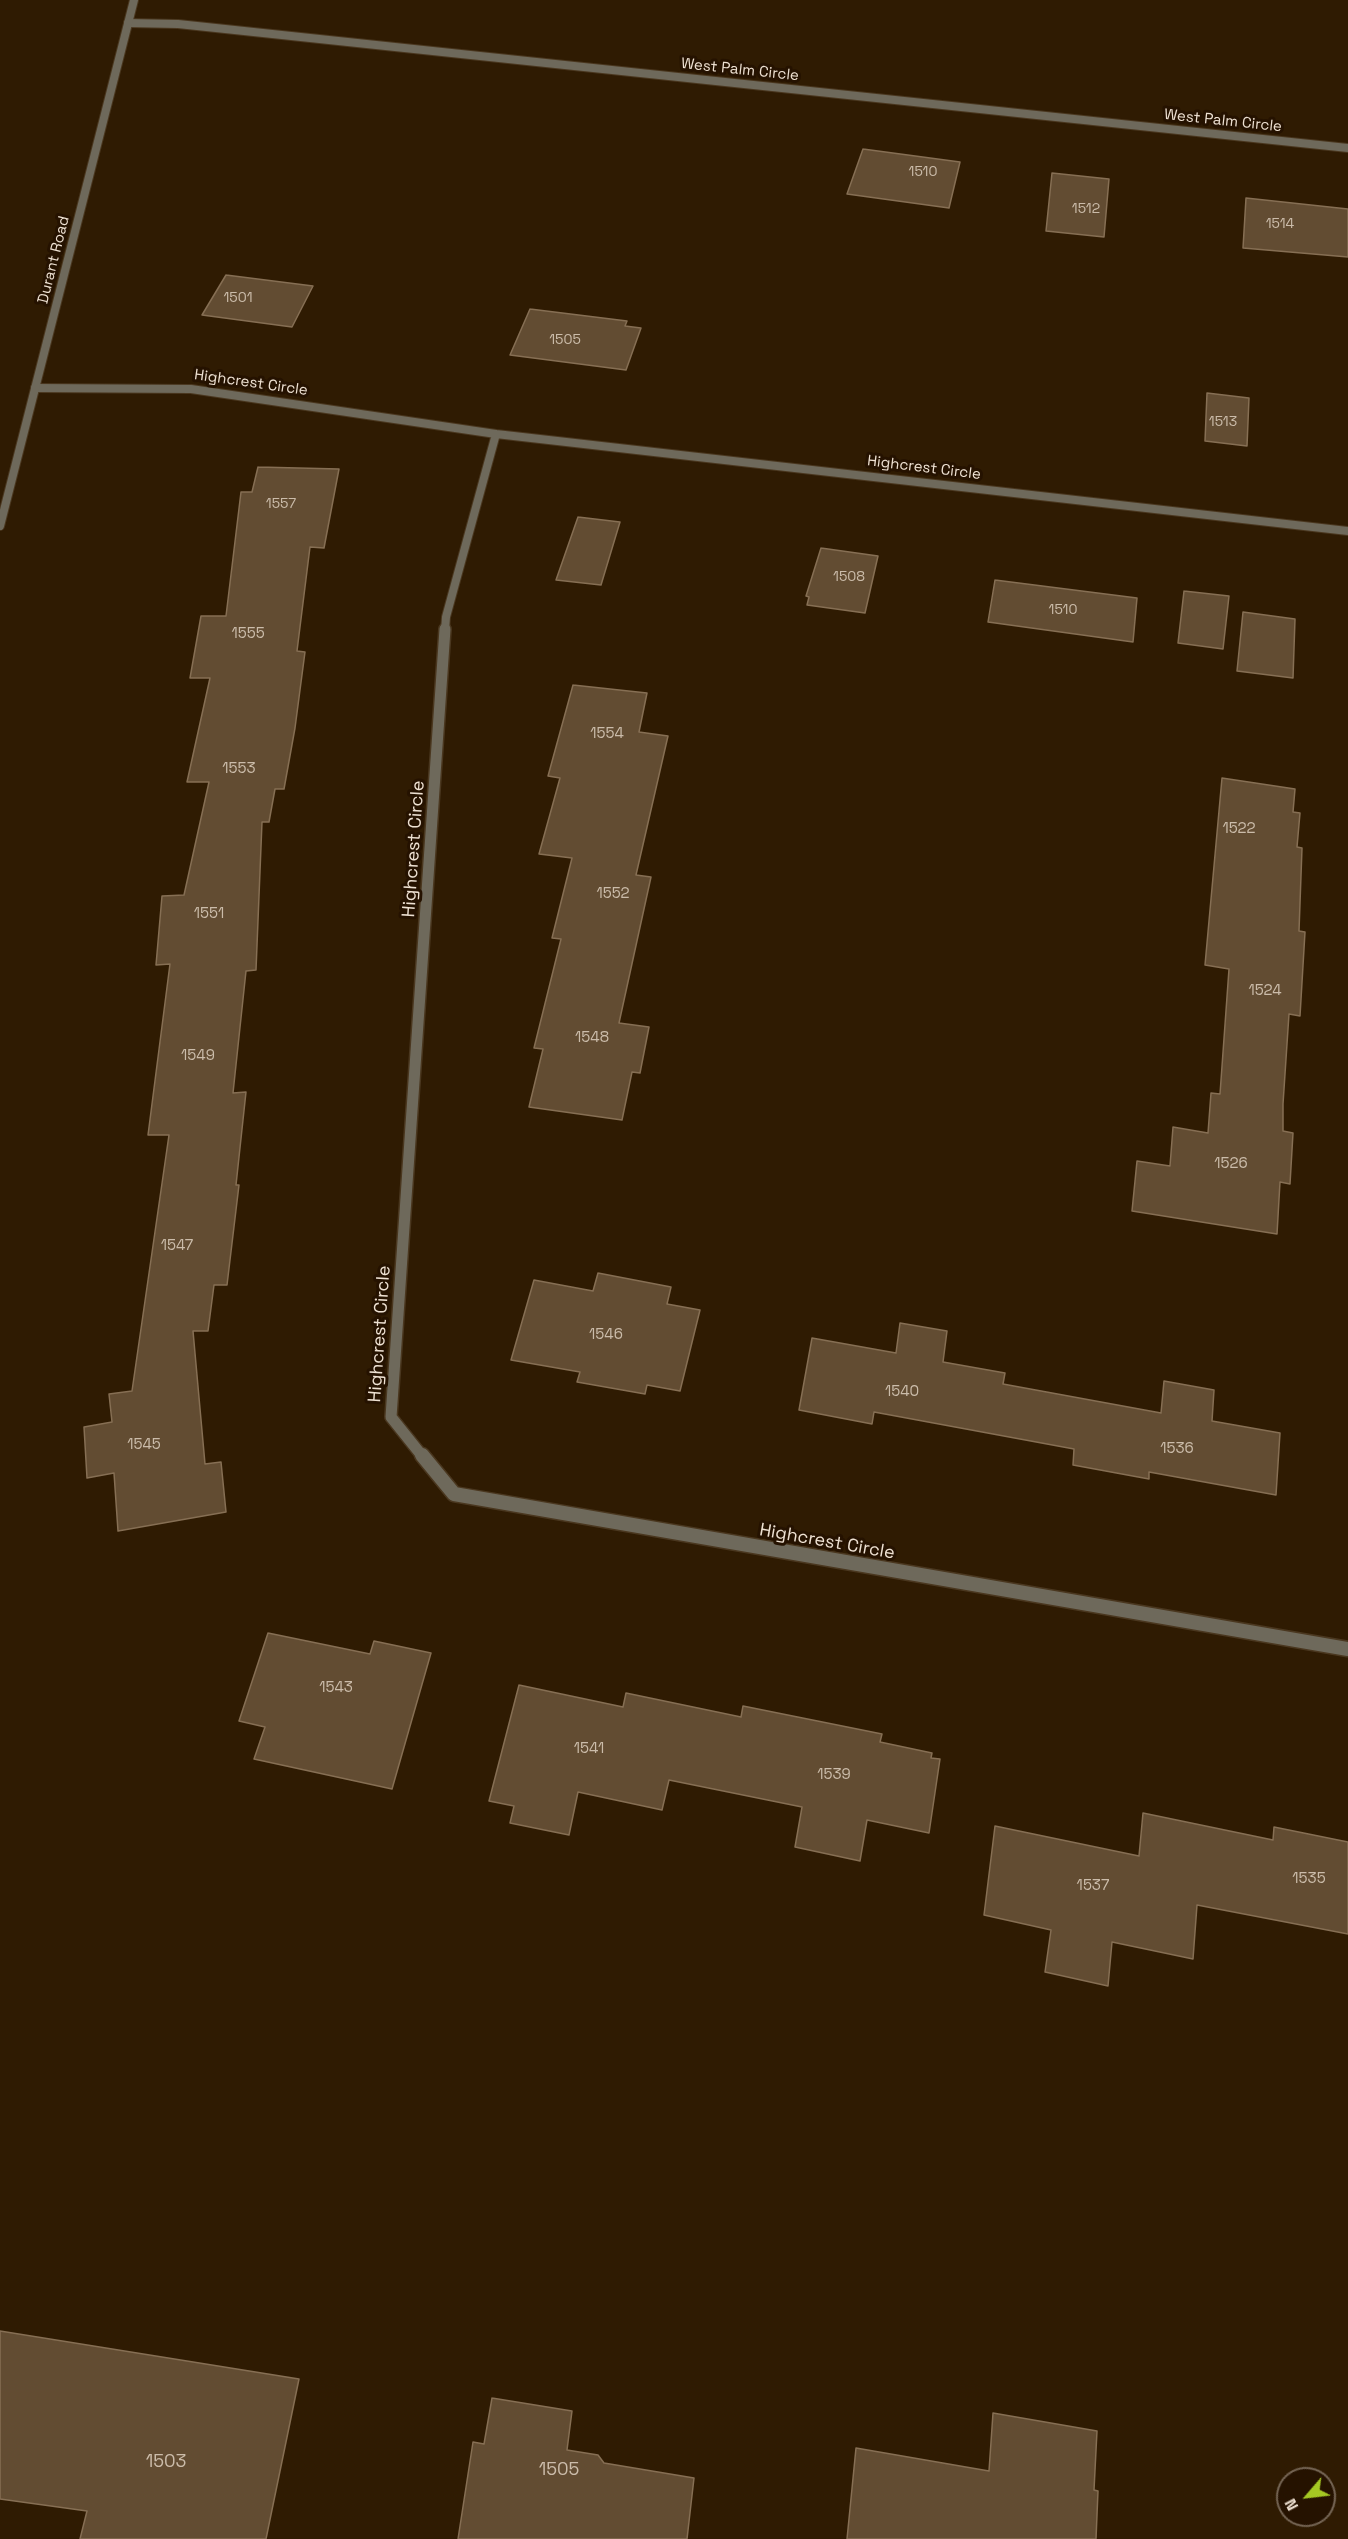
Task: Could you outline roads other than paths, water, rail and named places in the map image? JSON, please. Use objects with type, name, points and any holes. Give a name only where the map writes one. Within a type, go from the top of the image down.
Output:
[{"type":"street","name":"Durant Road","points":[[0,526],[134,0]]},
{"type":"street","name":"West Palm Circle","points":[[128,22],[178,24],[1348,148]]},
{"type":"street","name":"Highcrest Circle","points":[[35,388],[191,389],[496,434],[1348,531]]},
{"type":"street","name":"Highcrest Circle","points":[[496,434],[446,617],[391,1417],[454,1494],[1348,1649]]}]
